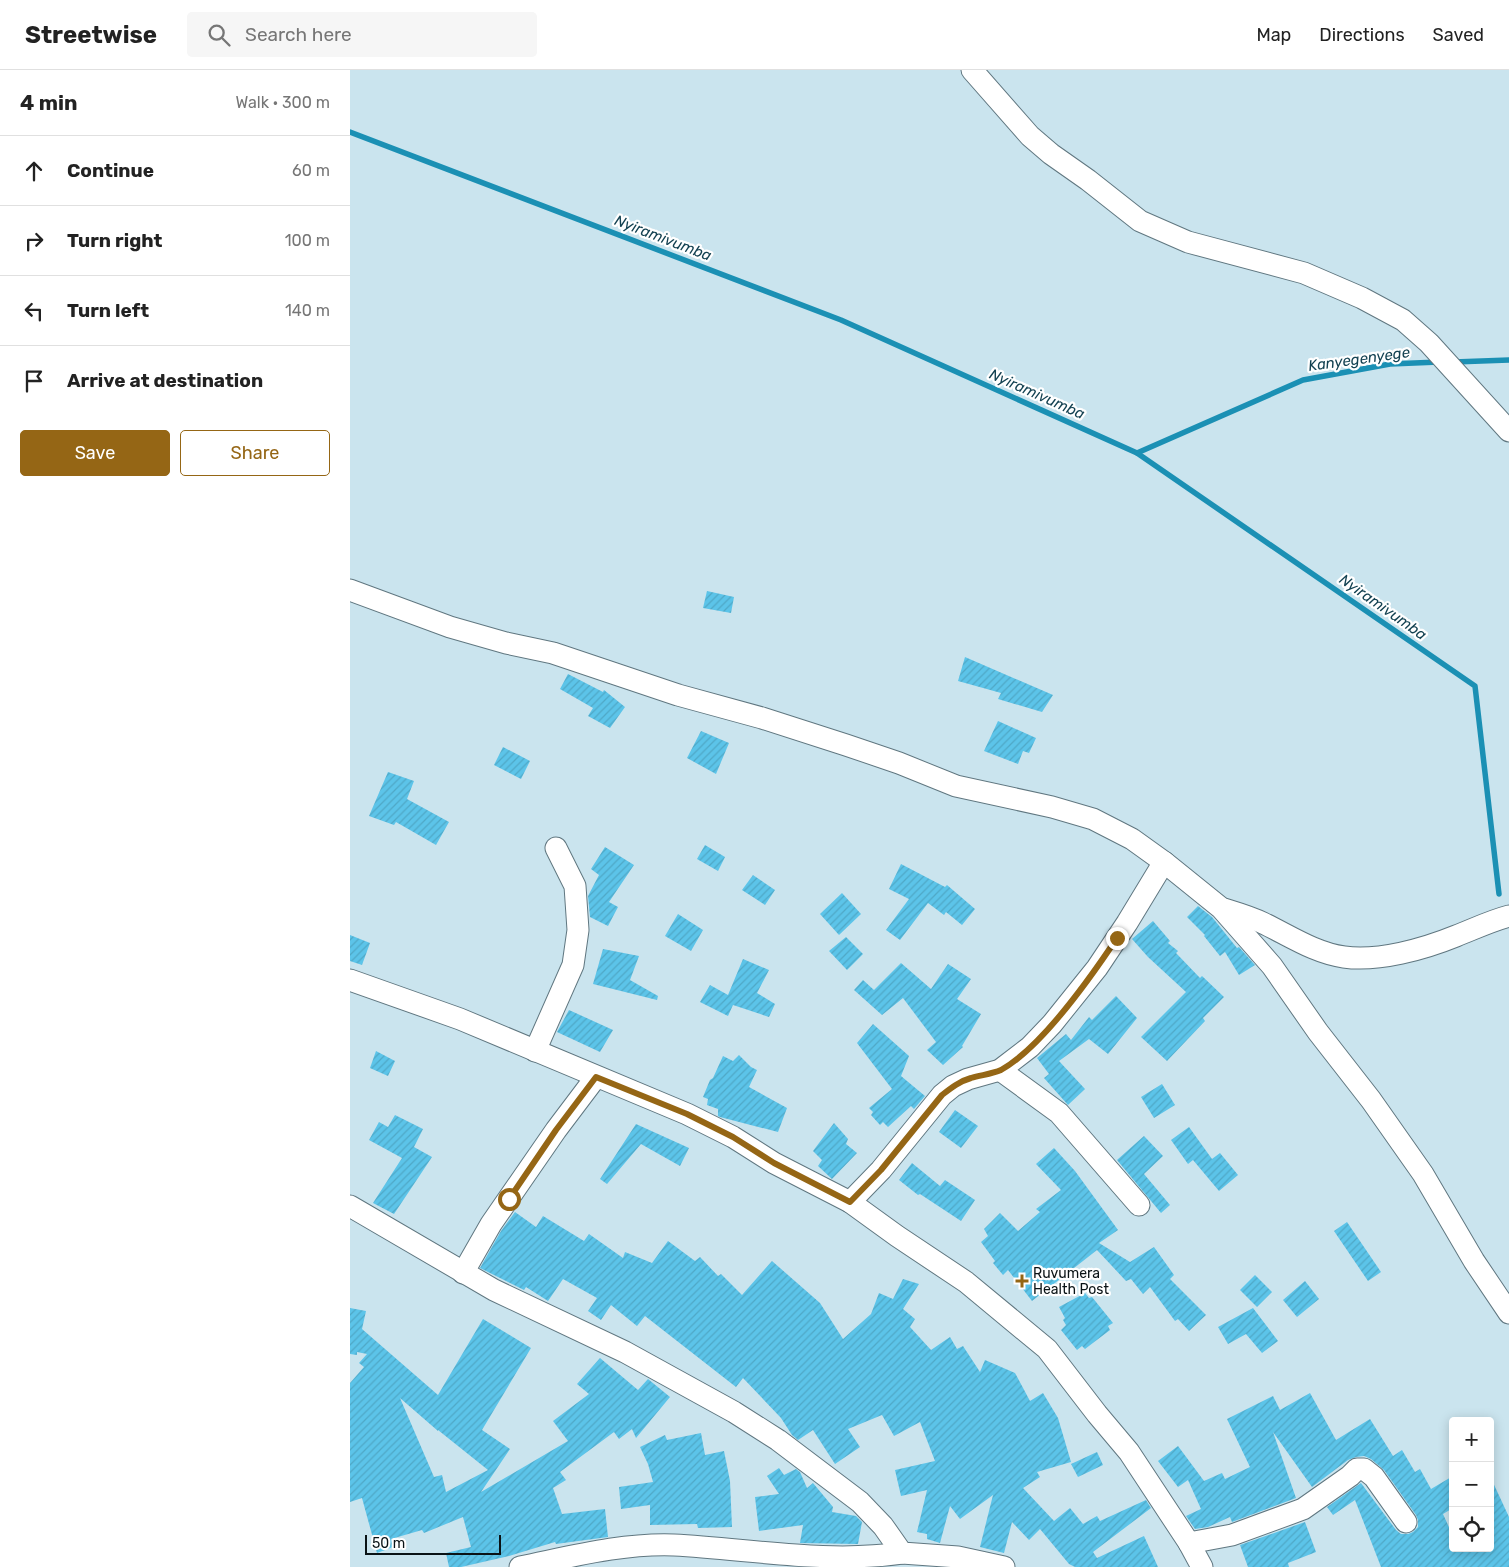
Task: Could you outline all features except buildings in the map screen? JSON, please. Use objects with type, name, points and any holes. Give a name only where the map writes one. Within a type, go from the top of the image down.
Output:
[{"type":"street","points":[[972,70],[1030,136],[1140,221],[1188,242],[1304,273],[1362,298],[1403,320],[1429,343],[1509,431]]},
{"type":"street","points":[[350,590],[450,627],[506,643],[553,653],[678,695],[762,718],[846,745],[956,786],[1052,807],[1093,820],[1132,839],[1221,908],[1272,966],[1318,1032],[1418,1165],[1474,1261],[1509,1313]]},
{"type":"street","points":[[536,1052],[573,965],[578,930],[575,886],[556,848]]},
{"type":"street","points":[[850,1202],[881,1170],[942,1095],[953,1086],[968,1079],[1000,1070],[1030,1047],[1052,1024],[1097,968],[1164,862]]},
{"type":"street","points":[[1221,908],[1262,922],[1318,950],[1344,957],[1361,958],[1390,955],[1422,947],[1454,937],[1489,921],[1509,916]]},
{"type":"street","points":[[350,980],[460,1019],[687,1114],[733,1137],[774,1163],[850,1202],[966,1282],[1047,1349],[1129,1452],[1189,1543],[1202,1567]]},
{"type":"street","points":[[1000,1070],[1059,1113],[1139,1205]]},
{"type":"street","points":[[463,1273],[491,1224],[556,1130],[596,1077]]},
{"type":"street","points":[[350,1206],[494,1290],[658,1370],[707,1396],[756,1426],[812,1464],[860,1502],[883,1526],[899,1560]]},
{"type":"street","points":[[1189,1543],[1232,1535],[1303,1508],[1350,1476],[1357,1469],[1364,1470],[1374,1477],[1406,1522]]},
{"type":"street","points":[[520,1567],[614,1548],[672,1545],[764,1553],[874,1557],[899,1560],[958,1557],[1004,1567]]},
{"type":"waterway","name":"Nyiramivumba","points":[[350,132],[841,320],[1137,453],[1475,686],[1499,894]]},
{"type":"waterway","name":"Kanyegenyege","points":[[1454,362],[1509,360]]},
{"type":"waterway","name":"Kanyegenyege","points":[[1137,453],[1303,380],[1390,364],[1439,362]]},
{"type":"place","name":"Ruvumera Health Post","points":[[1022,1281]]},
{"type":"route","points":[[509,1199],[556,1130],[596,1077],[687,1114],[733,1137],[774,1163],[850,1202],[881,1170],[942,1095],[953,1086],[968,1079],[1000,1070],[1030,1047],[1052,1024],[1097,968],[1117,938]]}]
